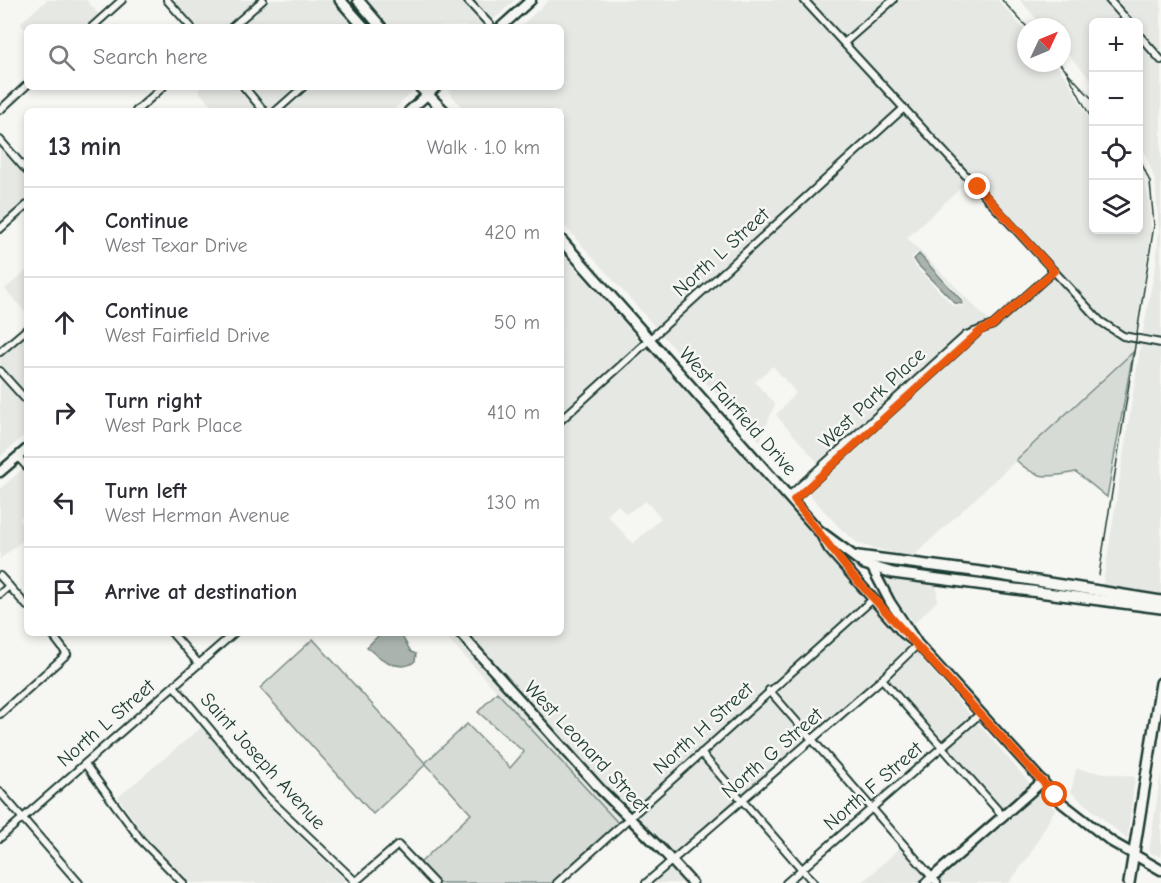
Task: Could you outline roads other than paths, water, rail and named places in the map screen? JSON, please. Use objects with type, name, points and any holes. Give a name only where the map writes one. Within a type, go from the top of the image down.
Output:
[{"type":"main road","points":[[340,0],[361,24]]},
{"type":"main road","points":[[358,0],[375,24]]},
{"type":"main road","points":[[504,24],[531,0]]},
{"type":"main road","points":[[412,108],[429,90]]},
{"type":"main road","points":[[431,90],[442,108]]},
{"type":"main road","name":"West Fairfield Drive","points":[[564,243],[792,497],[818,530],[851,555],[981,572],[1161,601]]},
{"type":"main road","points":[[0,472],[24,452]]},
{"type":"main road","points":[[818,530],[829,549],[903,633],[918,644]]},
{"type":"main road","points":[[851,555],[873,569],[1161,608]]},
{"type":"main road","points":[[866,558],[886,596],[918,644],[1072,813],[1134,855],[1161,870]]},
{"type":"main road","name":"West Leonard Street","points":[[463,636],[629,818],[692,883]]},
{"type":"main road","points":[[1129,883],[1161,683]]},
{"type":"main road","points":[[932,881],[1043,781]]},
{"type":"street","points":[[95,24],[122,0]]},
{"type":"street","points":[[167,0],[188,24]]},
{"type":"street","points":[[235,24],[263,0]]},
{"type":"street","points":[[467,0],[489,24]]},
{"type":"street","points":[[804,0],[1054,271],[1112,330],[1131,338],[1161,343]]},
{"type":"street","points":[[844,43],[893,0]]},
{"type":"street","points":[[1109,0],[1125,18]]},
{"type":"street","points":[[1143,40],[1161,60]]},
{"type":"street","points":[[0,110],[24,88]]},
{"type":"street","points":[[139,108],[160,90]]},
{"type":"street","points":[[246,90],[262,108]]},
{"type":"street","points":[[279,108],[300,90]]},
{"type":"street","name":"North L Street","points":[[564,417],[904,108]]},
{"type":"street","points":[[0,140],[24,168]]},
{"type":"street","points":[[0,229],[24,208]]},
{"type":"street","name":"West Park Place","points":[[792,497],[966,335],[993,325],[1054,271]]},
{"type":"street","points":[[0,352],[24,332]]},
{"type":"street","points":[[0,370],[24,398]]},
{"type":"street","points":[[18,457],[24,463]]},
{"type":"street","points":[[0,576],[24,603]]},
{"type":"street","points":[[0,594],[9,586]]},
{"type":"street","name":"North H Street","points":[[562,882],[769,690],[873,599]]},
{"type":"street","points":[[0,714],[67,652],[54,636]]},
{"type":"street","points":[[175,636],[199,664]]},
{"type":"street","name":"North L Street","points":[[0,838],[231,636]]},
{"type":"street","name":"North G Street","points":[[646,883],[813,740],[918,644]]},
{"type":"street","points":[[882,679],[1003,816]]},
{"type":"street","name":"Saint Joseph Avenue","points":[[174,686],[265,795],[354,882]]},
{"type":"street","points":[[769,690],[932,881]]},
{"type":"street","name":"North F Street","points":[[786,883],[981,712]]},
{"type":"street","points":[[701,753],[814,883]]},
{"type":"street","points":[[85,764],[141,840],[183,883]]},
{"type":"street","points":[[0,792],[80,883]]},
{"type":"street","points":[[354,882],[398,845],[434,883]]},
{"type":"railway","points":[[1002,0],[1019,18]]},
{"type":"railway","points":[[1067,72],[1089,96]]},
{"type":"railway","points":[[1067,72],[1089,114]]},
{"type":"railway","points":[[1099,575],[1154,225],[1150,182],[1143,166]]}]
